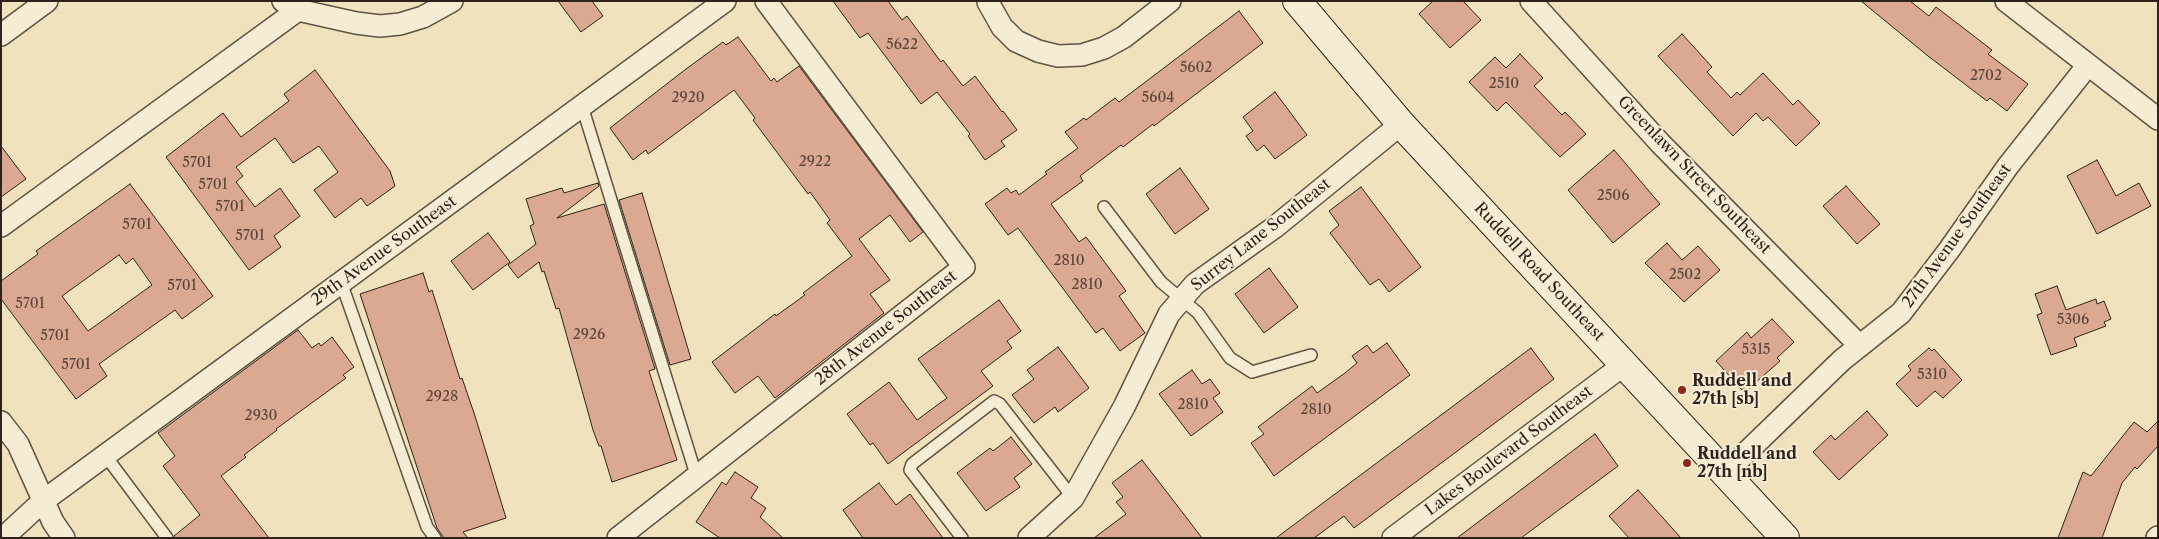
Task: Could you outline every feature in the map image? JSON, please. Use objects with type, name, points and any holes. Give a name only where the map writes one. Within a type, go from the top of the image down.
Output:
[{"type":"main road","name":"Ruddell Road Southeast","points":[[1297,1],[1401,124],[1785,538]]},
{"type":"street","points":[[1,35],[47,1]]},
{"type":"street","points":[[1,226],[290,6],[356,23],[380,26],[400,24],[423,17],[452,1]]},
{"type":"street","name":"29th Avenue Southeast","points":[[3,538],[43,501],[725,1]]},
{"type":"street","name":"28th Avenue Southeast","points":[[618,538],[964,267],[766,1]]},
{"type":"street","points":[[988,2],[1002,27],[1016,41],[1038,51],[1058,56],[1082,55],[1104,48],[1124,38],[1170,1]]},
{"type":"street","name":"Greenlawn Street Southeast","points":[[1531,1],[1660,143],[1860,346]]},
{"type":"street","points":[[2006,1],[2158,119]]},
{"type":"street","name":"27th Avenue Southeast","points":[[1724,474],[1842,360],[1901,313],[1949,250],[2008,166],[2088,65]]},
{"type":"street","name":"Surrey Lane Southeast","points":[[1029,538],[1073,498],[1124,407],[1169,314],[1195,284],[1275,227],[1401,124]]},
{"type":"street","name":"Lakes Boulevard Southeast","points":[[1393,538],[1625,364]]},
{"type":"street","points":[[1,422],[18,444],[52,522],[64,538]]},
{"type":"lane","points":[[582,106],[697,478]]},
{"type":"lane","points":[[1104,207],[1161,282],[1198,313],[1230,358],[1252,372],[1311,355]]},
{"type":"lane","points":[[341,282],[426,527],[434,538]]},
{"type":"lane","points":[[962,538],[910,470],[912,464],[994,401],[1000,404],[1073,498]]},
{"type":"lane","points":[[105,455],[167,538]]},
{"type":"building","points":[[558,1],[592,1],[603,16],[581,32]]},
{"type":"building","points":[[833,1],[888,1],[902,20],[907,16],[941,62],[943,60],[963,86],[975,76],[1003,111],[1017,130],[1001,141],[1005,146],[985,160],[968,136],[970,134],[937,92],[921,104],[868,33],[860,38]]},
{"type":"building","points":[[1433,1],[1463,1],[1481,20],[1450,48],[1419,14]]},
{"type":"building","points":[[1861,1],[1910,1],[1929,16],[1936,7],[1992,50],[1988,54],[2028,84],[2007,111],[1990,98],[1987,101]]},
{"type":"building","points":[[1239,11],[1263,43],[1154,126],[1153,124],[1123,147],[1121,145],[1080,176],[1083,181],[1051,204],[1079,242],[1086,237],[1126,291],[1119,296],[1145,333],[1120,351],[1103,328],[1096,333],[1018,228],[1008,235],[985,204],[1007,188],[1011,193],[1016,190],[1019,195],[1047,174],[1045,172],[1078,148],[1065,132],[1084,118],[1086,120],[1115,98],[1119,102]]},
{"type":"building","points":[[1682,34],[1712,67],[1707,72],[1731,98],[1737,92],[1740,95],[1763,73],[1793,105],[1798,100],[1820,123],[1796,146],[1768,117],[1763,121],[1756,113],[1733,136],[1658,56]]},
{"type":"building","points":[[738,37],[771,81],[774,78],[777,82],[799,66],[923,232],[910,242],[890,215],[859,239],[890,280],[870,294],[884,313],[775,398],[758,376],[735,393],[712,362],[775,314],[776,316],[805,295],[803,293],[852,256],[827,223],[830,220],[810,192],[808,194],[753,120],[755,118],[734,90],[648,154],[646,150],[633,160],[610,128],[723,42],[726,45]]},
{"type":"building","points":[[1520,54],[1543,78],[1534,86],[1562,115],[1565,112],[1586,134],[1560,157],[1506,102],[1497,111],[1469,82],[1495,57],[1506,68]]},
{"type":"building","points":[[315,70],[390,171],[395,186],[367,206],[361,198],[335,218],[314,190],[338,172],[319,146],[293,163],[275,138],[236,167],[243,176],[236,182],[255,207],[280,188],[300,216],[274,236],[281,247],[249,270],[166,157],[223,113],[241,137],[289,101],[284,94]]},
{"type":"building","points":[[1275,92],[1307,135],[1275,159],[1264,145],[1257,151],[1246,136],[1253,131],[1243,117]]},
{"type":"building","points":[[1,146],[26,179],[1,197]]},
{"type":"building","points":[[1614,150],[1660,204],[1613,243],[1568,190]]},
{"type":"building","points":[[2097,160],[2116,196],[2139,183],[2151,206],[2097,234],[2067,176]]},
{"type":"building","points":[[1180,168],[1209,209],[1175,234],[1146,194]]},
{"type":"building","points":[[598,183],[599,186],[557,218],[604,204],[655,369],[649,371],[677,460],[612,482],[601,446],[599,446],[593,430],[559,308],[556,309],[544,271],[542,272],[539,262],[518,278],[508,265],[536,244],[530,226],[534,224],[526,199],[562,188],[564,193]]},
{"type":"building","points":[[130,184],[213,296],[182,319],[175,310],[99,364],[107,376],[76,399],[1,299],[1,281],[38,254],[36,251]],"holes":[[[119,255],[126,264],[133,258],[152,285],[88,331],[62,296]]]},
{"type":"building","points":[[1846,186],[1880,224],[1857,244],[1823,206]]},
{"type":"building","points":[[1361,187],[1421,267],[1389,292],[1379,279],[1370,285],[1330,233],[1339,225],[1329,211]]},
{"type":"building","points":[[642,193],[691,359],[670,365],[619,200]]},
{"type":"building","points":[[488,233],[510,262],[473,290],[451,261]]},
{"type":"building","points":[[1667,243],[1682,260],[1698,246],[1720,270],[1684,302],[1645,263]]},
{"type":"building","points":[[1269,268],[1298,307],[1264,333],[1235,294]]},
{"type":"building","points":[[423,273],[429,292],[432,290],[460,379],[462,378],[475,416],[506,518],[463,532],[468,538],[444,538],[437,528],[360,294]]},
{"type":"building","points":[[2057,286],[2066,310],[2096,299],[2097,304],[2104,301],[2111,319],[2104,322],[2106,326],[2074,338],[2077,346],[2051,355],[2037,315],[2042,313],[2035,294]]},
{"type":"building","points":[[999,300],[1021,331],[1007,341],[1012,348],[981,371],[993,386],[888,464],[873,443],[870,445],[847,414],[889,382],[917,420],[947,398],[918,359]]},
{"type":"building","points":[[1772,319],[1794,342],[1777,358],[1780,361],[1746,391],[1742,390],[1716,361],[1747,332],[1751,338]]},
{"type":"building","points":[[298,330],[312,348],[319,343],[321,346],[332,337],[354,367],[343,375],[346,378],[276,429],[244,455],[246,457],[221,476],[269,538],[174,538],[200,515],[163,466],[175,456],[158,433]]},
{"type":"building","points":[[1387,343],[1410,375],[1274,476],[1251,443],[1264,434],[1258,427],[1312,386],[1317,393],[1345,373],[1357,363],[1352,356],[1367,345],[1373,353]]},
{"type":"building","points":[[1058,347],[1089,388],[1058,412],[1055,407],[1034,423],[1012,395],[1034,379],[1027,370]]},
{"type":"building","points":[[1531,348],[1554,379],[1354,528],[1344,516],[1314,538],[1276,538]]},
{"type":"building","points":[[1929,348],[1932,351],[1934,349],[1962,380],[1943,398],[1935,391],[1917,407],[1896,384],[1911,370],[1908,366]]},
{"type":"building","points":[[1192,370],[1202,384],[1210,379],[1220,393],[1213,398],[1223,412],[1191,436],[1159,394]]},
{"type":"building","points":[[1867,411],[1888,435],[1839,480],[1813,452],[1831,435],[1835,440]]},
{"type":"building","points":[[2158,421],[2158,446],[2137,469],[2135,467],[2122,483],[2102,538],[2058,538],[2083,472],[2091,476],[2134,422],[2147,432]]},
{"type":"building","points":[[1595,434],[1618,466],[1521,538],[1457,538]]},
{"type":"building","points":[[1011,437],[1032,464],[1014,478],[1020,487],[986,511],[957,473],[990,448],[993,451]]},
{"type":"building","points":[[1142,460],[1202,538],[1094,538],[1126,514],[1116,502],[1123,497],[1112,483]]},
{"type":"building","points":[[735,472],[758,487],[751,498],[766,508],[760,517],[783,538],[720,538],[696,522],[722,482],[726,485]]},
{"type":"building","points":[[879,483],[896,505],[910,494],[943,538],[863,538],[843,510]]},
{"type":"building","points":[[1638,490],[1681,538],[1629,538],[1609,516]]},
{"type":"place","name":"Ruddell and 27th [sb]","points":[[1682,390]]},
{"type":"place","name":"Ruddell and 27th [nb]","points":[[1687,463]]}]
